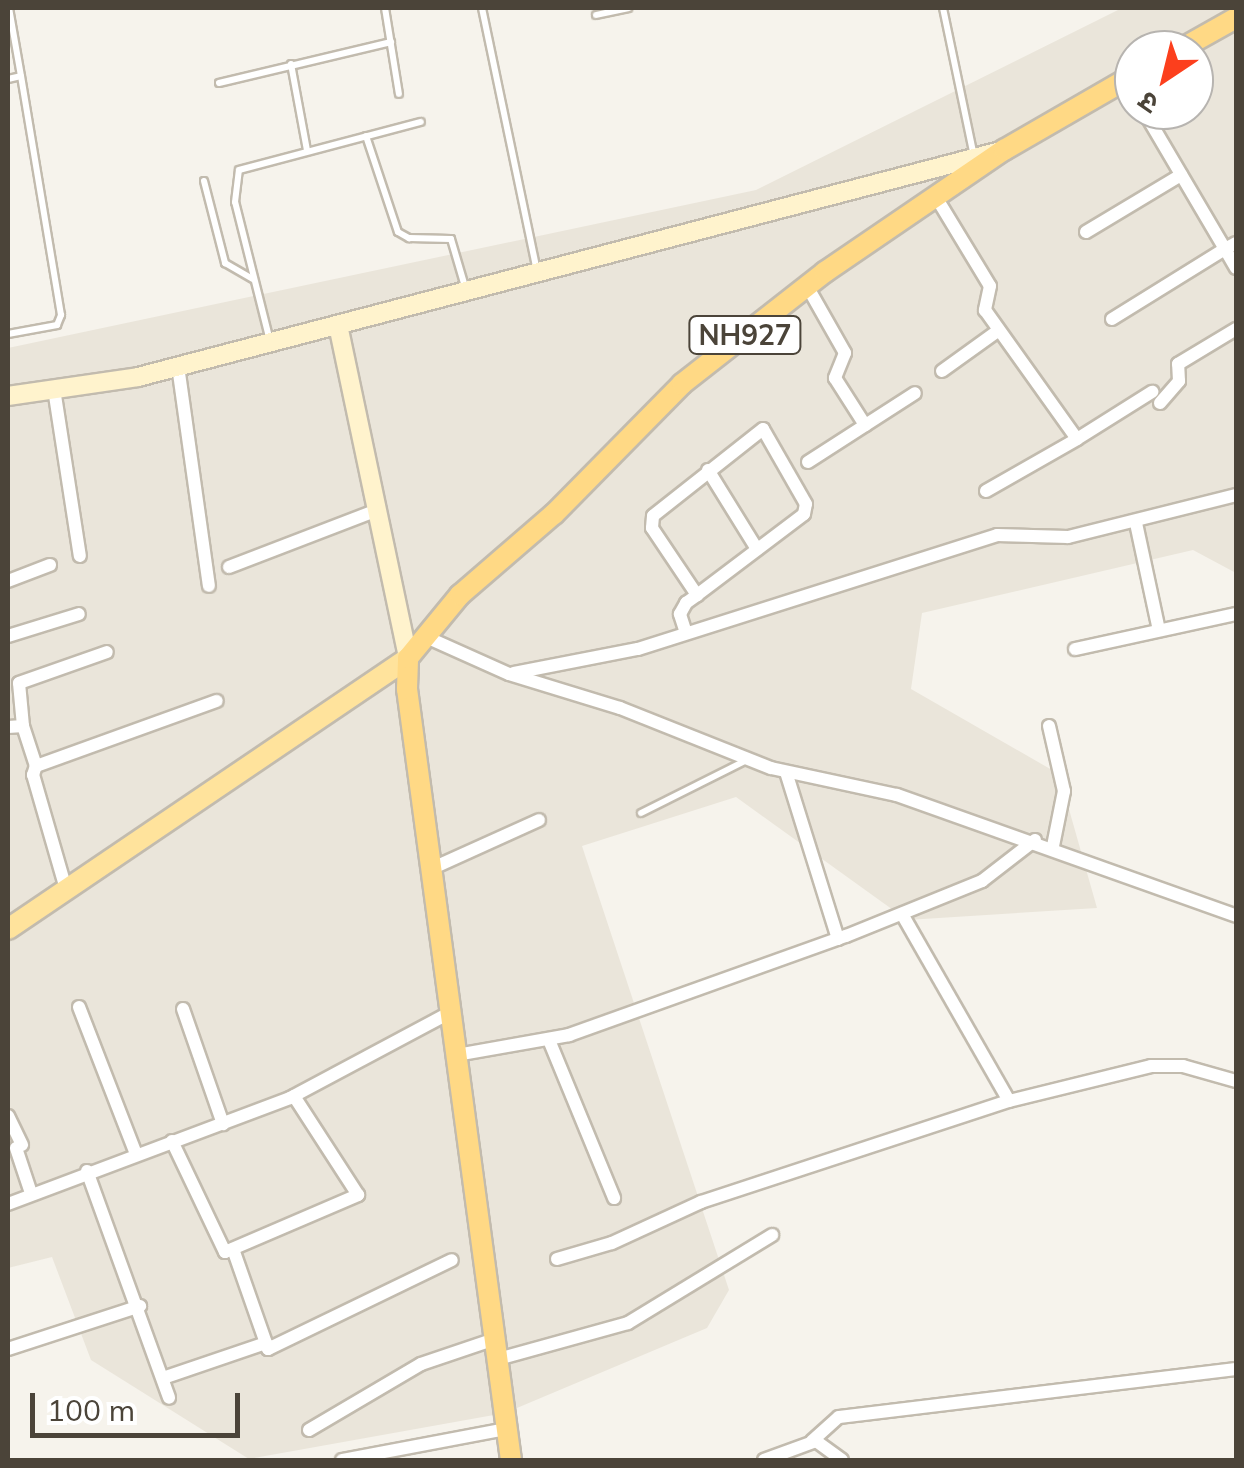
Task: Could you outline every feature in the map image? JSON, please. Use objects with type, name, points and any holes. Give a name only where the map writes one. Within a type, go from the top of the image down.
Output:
[{"type":"highway","name":"NH927","points":[[408,658],[424,636],[682,384],[807,286],[1004,150],[1114,93]]},
{"type":"highway","points":[[408,658],[407,690],[434,867],[449,1013],[511,1460]]},
{"type":"main road","points":[[8,396],[178,366],[1004,150]]},
{"type":"main road","points":[[8,928],[408,658],[338,325]]},
{"type":"street","points":[[1155,130],[1231,246],[1236,268]]},
{"type":"street","points":[[1086,232],[1182,175]]},
{"type":"street","points":[[936,197],[990,286],[985,310],[1077,439]]},
{"type":"street","points":[[1112,318],[1231,246]]},
{"type":"street","points":[[807,286],[845,354],[835,378],[865,425]]},
{"type":"street","points":[[986,492],[1156,397],[1179,381],[1178,364],[1236,329]]},
{"type":"street","points":[[942,371],[999,330]]},
{"type":"street","points":[[178,366],[209,586]]},
{"type":"street","points":[[54,389],[80,556]]},
{"type":"street","points":[[808,462],[915,393]]},
{"type":"street","points":[[686,633],[682,608],[804,514],[806,504],[763,429],[659,507],[652,528],[697,595]]},
{"type":"street","points":[[708,470],[756,549]]},
{"type":"street","points":[[509,674],[686,633],[996,535],[1068,537],[1236,495]]},
{"type":"street","points":[[229,566],[375,511]]},
{"type":"street","points":[[1136,523],[1159,630]]},
{"type":"street","points":[[8,581],[50,566]]},
{"type":"street","points":[[8,636],[79,614]]},
{"type":"street","points":[[1075,650],[1236,614]]},
{"type":"street","points":[[424,636],[509,674],[620,708],[748,759],[786,772],[897,796],[1053,846],[1236,916]]},
{"type":"street","points":[[66,890],[33,775],[36,766],[24,726],[19,682],[107,652]]},
{"type":"street","points":[[36,766],[217,701]]},
{"type":"street","points":[[8,727],[24,726]]},
{"type":"street","points":[[1049,726],[1064,791],[1053,846]]},
{"type":"street","points":[[786,772],[838,939]]},
{"type":"street","points":[[434,867],[539,820]]},
{"type":"street","points":[[456,1055],[550,1040],[838,939],[982,881],[1034,840]]},
{"type":"street","points":[[902,914],[1009,1101]]},
{"type":"street","points":[[79,1007],[136,1154]]},
{"type":"street","points":[[183,1008],[222,1124]]},
{"type":"street","points":[[8,1204],[294,1096],[449,1013]]},
{"type":"street","points":[[550,1040],[614,1198]]},
{"type":"street","points":[[557,1260],[612,1243],[701,1202],[1009,1101],[1152,1066],[1183,1066],[1236,1081]]},
{"type":"street","points":[[172,1141],[225,1252],[358,1195],[294,1096]]},
{"type":"street","points":[[8,1116],[31,1193]]},
{"type":"street","points":[[87,1171],[140,1306],[169,1398]]},
{"type":"street","points":[[309,1430],[421,1364],[644,1316],[772,1235]]},
{"type":"street","points":[[233,1249],[268,1349],[452,1260]]},
{"type":"street","points":[[8,1349],[140,1306]]},
{"type":"street","points":[[163,1378],[266,1343]]},
{"type":"street","points":[[764,1460],[812,1441],[839,1417],[1236,1370]]},
{"type":"street","points":[[342,1460],[506,1430]]},
{"type":"street","points":[[812,1441],[842,1460]]},
{"type":"lane","points":[[8,334],[57,326],[62,314],[10,8]]},
{"type":"lane","points":[[385,8],[400,94]]},
{"type":"lane","points":[[482,8],[537,273]]},
{"type":"lane","points":[[596,14],[628,8]]},
{"type":"lane","points":[[943,8],[974,158]]},
{"type":"lane","points":[[219,83],[391,42]]},
{"type":"lane","points":[[291,64],[307,150]]},
{"type":"lane","points":[[8,79],[21,76]]},
{"type":"lane","points":[[270,342],[235,202],[235,176],[245,166],[421,122]]},
{"type":"lane","points":[[366,136],[398,232],[409,238],[451,239],[466,291]]},
{"type":"lane","points":[[204,181],[225,263],[254,280]]},
{"type":"lane","points":[[641,813],[748,759]]},
{"type":"shaded area","points":[[1122,8],[1236,8],[1236,573],[1193,550],[922,613],[911,689],[1059,774],[1097,908],[907,920],[736,797],[582,846],[729,1290],[707,1328],[505,1413],[249,1459],[91,1360],[52,1257],[8,1268],[8,348],[756,190]]}]
